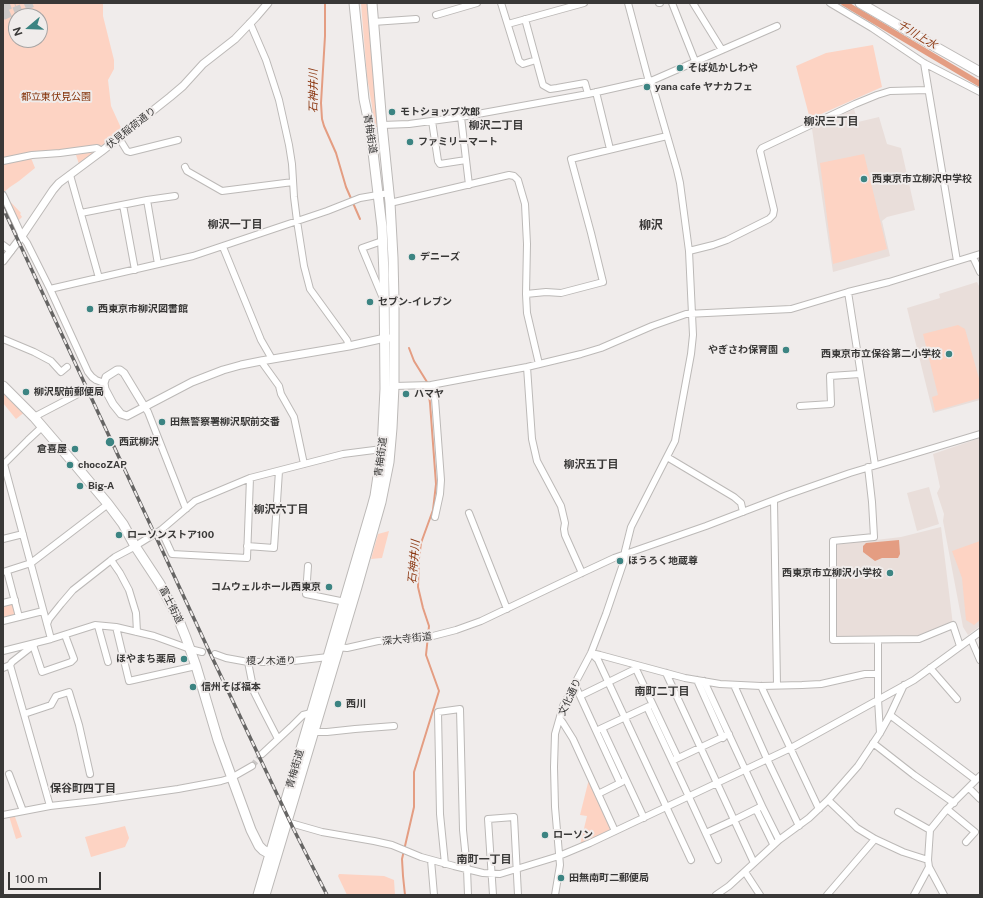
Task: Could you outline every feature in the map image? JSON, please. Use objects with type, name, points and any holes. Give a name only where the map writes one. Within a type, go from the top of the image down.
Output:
[{"type":"main road","name":"青梅街道","points":[[265,895],[273,856],[311,713],[328,657],[335,646],[375,524],[385,486],[389,462],[394,386],[379,242],[378,195],[371,137],[364,99],[354,3]]},
{"type":"main road","name":"青梅街道","points":[[258,895],[287,822],[314,732],[345,602],[375,496],[382,449],[389,338],[394,301],[390,203],[372,3]]},
{"type":"main road","points":[[860,3],[980,72]]},
{"type":"main road","name":"富士街道","points":[[3,386],[34,417],[108,504],[123,524],[135,546],[160,584],[178,618],[190,649],[212,724],[255,840],[263,850],[273,856]]},
{"type":"street","name":"伏見稲荷通り","points":[[3,261],[59,183],[102,151],[183,86],[203,64],[234,39],[268,3]]},
{"type":"street","points":[[436,15],[477,3]]},
{"type":"street","points":[[501,3],[519,61],[523,64],[536,60]]},
{"type":"street","points":[[508,24],[559,6],[584,3]]},
{"type":"street","name":"文化通り","points":[[555,895],[560,865],[554,767],[555,734],[564,706],[591,653],[618,580],[626,555],[625,551],[631,527],[675,441],[691,354],[693,335],[689,250],[680,183],[651,80],[648,78],[628,3]]},
{"type":"street","points":[[672,3],[695,61]]},
{"type":"street","points":[[693,3],[722,50]]},
{"type":"street","points":[[830,3],[872,28],[924,63],[980,92]]},
{"type":"street","points":[[374,22],[416,18]]},
{"type":"street","points":[[525,19],[544,85],[550,89],[585,82],[588,94]]},
{"type":"street","points":[[250,23],[266,60],[279,100],[289,145],[297,220],[303,261],[310,289],[347,340],[349,346]]},
{"type":"street","points":[[382,125],[409,124],[461,117],[588,94],[651,80],[777,26]]},
{"type":"street","points":[[924,63],[958,262]]},
{"type":"street","points":[[689,250],[713,245],[727,240],[769,219],[773,215],[774,210],[760,151],[762,148],[877,95],[890,91],[928,90]]},
{"type":"street","points":[[596,92],[610,149]]},
{"type":"street","points":[[461,117],[469,185]]},
{"type":"street","points":[[432,121],[438,161],[440,164],[466,160]]},
{"type":"street","points":[[526,294],[546,292],[561,293],[603,282],[571,159],[666,136]]},
{"type":"street","points":[[118,138],[127,151],[130,152],[178,140]]},
{"type":"street","points":[[3,161],[32,155],[97,148],[102,151]]},
{"type":"street","points":[[185,167],[187,171],[222,191],[292,182]]},
{"type":"street","points":[[70,175],[98,278]]},
{"type":"street","points":[[390,203],[509,175],[514,176],[518,180],[525,204],[527,244],[527,313],[539,364]]},
{"type":"street","points":[[50,289],[193,256],[327,211],[360,198],[389,193]]},
{"type":"street","points":[[3,195],[22,236],[50,289],[88,372],[96,380],[104,382]]},
{"type":"street","points":[[80,213],[175,196]]},
{"type":"street","points":[[147,200],[158,264]]},
{"type":"street","points":[[123,205],[135,270]]},
{"type":"street","points":[[379,242],[362,248],[384,301]]},
{"type":"street","points":[[3,245],[11,251]]},
{"type":"street","points":[[223,247],[261,340],[272,359]]},
{"type":"street","points":[[394,386],[433,385],[527,367],[581,354],[601,348],[652,326],[686,314],[791,309],[958,262],[980,254]]},
{"type":"street","points":[[973,257],[980,272]]},
{"type":"street","points":[[848,292],[872,466],[874,537],[832,542],[833,640],[920,639],[953,625],[960,646]]},
{"type":"street","points":[[186,509],[148,412],[144,406],[124,373],[117,370],[106,377],[104,382],[105,389],[113,404],[121,414],[127,416],[144,406],[207,375],[241,365],[389,338]]},
{"type":"street","points":[[3,340],[51,360],[60,372],[67,367]]},
{"type":"street","points":[[261,361],[279,386],[281,394],[294,417],[304,464]]},
{"type":"street","points":[[527,367],[532,439],[537,461],[561,506],[565,535],[582,573],[614,558],[626,555],[774,500],[872,466],[980,434]]},
{"type":"street","points":[[800,406],[831,404],[830,376],[860,374]]},
{"type":"street","points":[[433,385],[441,480],[440,494],[435,517]]},
{"type":"street","points":[[34,417],[78,394]]},
{"type":"street","points":[[42,427],[4,464],[51,639]]},
{"type":"street","points":[[46,624],[74,590],[115,557],[161,530],[195,501],[250,478],[343,454],[382,449]]},
{"type":"street","points":[[667,457],[734,497],[741,503],[744,512]]},
{"type":"street","points":[[247,546],[274,548],[279,471]]},
{"type":"street","points":[[161,530],[172,554],[247,558],[250,478]]},
{"type":"street","points":[[774,500],[777,685]]},
{"type":"street","points":[[19,617],[5,571],[31,563],[108,504]]},
{"type":"street","points":[[469,513],[507,609]]},
{"type":"street","points":[[3,539],[23,534]]},
{"type":"street","points":[[111,560],[120,573],[136,612],[137,632]]},
{"type":"street","points":[[308,566],[306,594],[345,602]]},
{"type":"street","name":"深大寺街道","points":[[335,646],[346,648],[378,641],[428,638],[482,621],[582,573]]},
{"type":"street","points":[[3,603],[15,600]]},
{"type":"street","points":[[3,621],[43,611]]},
{"type":"street","points":[[3,651],[98,626],[116,627],[154,636],[202,652]]},
{"type":"street","points":[[98,626],[108,662]]},
{"type":"street","points":[[116,627],[129,681],[196,666]]},
{"type":"street","points":[[287,822],[322,832],[392,845],[421,857],[445,864],[483,873],[500,874],[559,856],[590,844],[791,748],[914,680],[980,632]]},
{"type":"street","points":[[34,644],[42,672],[71,662],[74,659],[65,634]]},
{"type":"street","points":[[971,639],[980,660]]},
{"type":"street","points":[[878,640],[878,699],[880,733]]},
{"type":"street","points":[[3,668],[10,665],[34,644]]},
{"type":"street","points":[[591,653],[636,667],[704,682],[720,684],[762,686],[820,684],[865,674],[878,674]]},
{"type":"street","points":[[591,653],[598,660],[691,860]]},
{"type":"street","name":"榎ノ木通り","points":[[215,654],[226,658],[248,662],[285,662],[328,657]]},
{"type":"street","points":[[248,662],[254,692],[278,739]]},
{"type":"street","points":[[10,665],[50,806]]},
{"type":"street","points":[[580,696],[636,667]]},
{"type":"street","points":[[636,667],[650,706],[718,860]]},
{"type":"street","points":[[930,668],[957,698]]},
{"type":"street","points":[[666,673],[754,863]]},
{"type":"street","points":[[697,680],[723,738]]},
{"type":"street","points":[[704,682],[746,770],[759,807],[776,842]]},
{"type":"street","points":[[575,685],[620,784]]},
{"type":"street","points":[[734,685],[799,826]]},
{"type":"street","points":[[716,895],[745,872],[776,842],[799,826],[828,800],[858,766],[880,733],[904,685]]},
{"type":"street","points":[[762,686],[819,809]]},
{"type":"street","points":[[24,714],[52,705],[56,696],[69,692],[79,724],[90,774]]},
{"type":"street","points":[[596,731],[650,706]]},
{"type":"street","points":[[445,864],[440,814],[438,712],[460,709],[464,830],[468,895]]},
{"type":"street","points":[[262,754],[302,715],[311,713]]},
{"type":"street","points":[[890,715],[978,778],[947,809],[930,830],[928,863],[914,895]]},
{"type":"street","points":[[560,720],[573,739],[615,831]]},
{"type":"street","points":[[314,732],[394,726]]},
{"type":"street","points":[[602,728],[644,818]]},
{"type":"street","points":[[675,760],[729,734]]},
{"type":"street","points":[[873,743],[914,775],[954,803]]},
{"type":"street","points":[[3,815],[50,806],[178,789],[231,778],[252,766]]},
{"type":"street","points":[[9,774],[23,811]]},
{"type":"street","points":[[598,794],[626,780]]},
{"type":"street","points":[[969,788],[980,799]]},
{"type":"street","points":[[828,800],[854,825],[875,839],[928,863],[944,895]]},
{"type":"street","points":[[706,833],[759,807]]},
{"type":"street","points":[[947,809],[975,832],[966,842]]},
{"type":"street","points":[[898,812],[930,830]]},
{"type":"street","points":[[493,895],[488,819],[514,817],[518,895]]},
{"type":"street","points":[[827,895],[875,839]]},
{"type":"street","points":[[431,860],[434,895]]},
{"type":"street","points":[[745,872],[760,895]]},
{"type":"shaded area","name":"西東京市立柳沢中学校","points":[[854,109],[858,122],[879,117],[887,144],[901,148],[915,210],[887,217],[882,221],[890,256],[833,272],[812,129]]},
{"type":"shaded area","name":"西東京市立保谷第二小学校","points":[[977,282],[980,288],[980,400],[933,413],[907,308],[940,298],[939,294]]},
{"type":"shaded area","points":[[980,438],[980,626],[968,635],[963,627],[943,521],[944,514],[937,493],[940,487],[933,454]]},
{"type":"shaded area","points":[[929,487],[939,524],[917,531],[907,493]]},
{"type":"shaded area","name":"西東京市立柳沢小学校","points":[[941,527],[953,625],[918,637],[835,637],[834,545],[901,537]]},
{"type":"shaded area","points":[[899,540],[900,554],[898,558],[882,558],[875,561],[863,552],[863,546],[866,543]]},
{"type":"green space","name":"都立東伏見公園","points":[[3,3],[103,3],[103,16],[114,60],[114,69],[108,80],[111,106],[122,130],[104,145],[3,160]]},
{"type":"green space","points":[[361,3],[368,3],[375,77],[377,127],[374,127],[367,77]]},
{"type":"green space","points":[[873,45],[882,87],[810,119],[796,66],[826,53]]},
{"type":"green space","points":[[96,151],[79,164],[76,155]]},
{"type":"green space","points":[[864,154],[887,249],[833,264],[820,163]]},
{"type":"green space","points":[[31,158],[35,168],[3,193],[3,163]]},
{"type":"green space","points":[[4,195],[21,213],[20,214],[22,217],[17,222]]},
{"type":"green space","points":[[958,325],[965,329],[980,382],[980,398],[935,411],[932,397],[938,395],[923,334]]},
{"type":"green space","points":[[3,388],[26,411],[16,419],[3,403]]},
{"type":"green space","points":[[389,531],[382,558],[371,559],[378,534]]},
{"type":"green space","points":[[980,541],[980,620],[974,625],[966,620],[962,578],[952,551]]},
{"type":"green space","points":[[15,600],[19,617],[3,621],[3,603]]},
{"type":"green space","points":[[589,779],[612,830],[580,845],[587,816],[580,815]]},
{"type":"green space","points":[[14,814],[22,837],[16,839],[9,816]]},
{"type":"green space","points":[[125,826],[129,838],[125,847],[91,857],[85,837]]},
{"type":"green space","points":[[339,874],[384,876],[394,880],[395,895],[347,895],[338,876]]},
{"type":"waterway","name":"石神井川","points":[[325,3],[325,36],[321,103],[322,119],[336,153],[346,187],[360,219]]},
{"type":"waterway","name":"千川上水","points":[[844,3],[980,84]]},
{"type":"waterway","name":"石神井川","points":[[405,895],[402,859],[414,807],[414,772],[439,691],[426,655],[429,626],[418,587],[421,543],[433,510],[436,484],[430,403],[427,382],[414,361],[409,348]]},
{"type":"tunnel","points":[[3,8],[15,3]]},
{"type":"tunnel","points":[[3,16],[33,3]]},
{"type":"tunnel","points":[[252,766],[262,754]]},
{"type":"railway","points":[[3,208],[210,653],[294,830],[327,895]]},
{"type":"place","name":"そば処かしわや","points":[[680,68]]},
{"type":"place","name":"yana cafe ヤナカフェ","points":[[647,87]]},
{"type":"place","name":"モトショップ次郎","points":[[392,112]]},
{"type":"place","name":"ファミリーマート","points":[[410,142]]},
{"type":"place","name":"西東京市立柳沢中学校","points":[[864,179]]},
{"type":"place","name":"デニーズ","points":[[412,257]]},
{"type":"place","name":"セブン-イレブン","points":[[370,302]]},
{"type":"place","name":"西東京市柳沢図書館","points":[[90,309]]},
{"type":"place","name":"やぎさわ保育園","points":[[786,350]]},
{"type":"place","name":"西東京市立保谷第二小学校","points":[[949,354]]},
{"type":"place","name":"柳沢駅前郵便局","points":[[26,392]]},
{"type":"place","name":"ハマヤ","points":[[406,394]]},
{"type":"place","name":"田無警察署柳沢駅前交番","points":[[162,422]]},
{"type":"place","name":"西武柳沢","points":[[110,442]]},
{"type":"place","name":"倉喜屋","points":[[75,449]]},
{"type":"place","name":"chocoZAP","points":[[70,465]]},
{"type":"place","name":"Big-A","points":[[80,486]]},
{"type":"place","name":"ローソンストア100","points":[[119,535]]},
{"type":"place","name":"ほうろく地蔵尊","points":[[620,561]]},
{"type":"place","name":"西東京市立柳沢小学校","points":[[890,573]]},
{"type":"place","name":"コムウェルホール西東京","points":[[329,587]]},
{"type":"place","name":"ほやまち薬局","points":[[184,659]]},
{"type":"place","name":"信州そば福本","points":[[193,687]]},
{"type":"place","name":"西川","points":[[338,704]]},
{"type":"place","name":"ローソン","points":[[545,835]]},
{"type":"place","name":"田無南町二郵便局","points":[[561,878]]},
{"type":"district","name":"柳沢三丁目","points":[[831,122]]},
{"type":"district","name":"柳沢二丁目","points":[[496,126]]},
{"type":"district","name":"柳沢一丁目","points":[[235,225]]},
{"type":"district","name":"柳沢","points":[[651,225]]},
{"type":"district","name":"柳沢五丁目","points":[[591,465]]},
{"type":"district","name":"柳沢六丁目","points":[[281,510]]},
{"type":"district","name":"南町二丁目","points":[[662,692]]},
{"type":"district","name":"保谷町四丁目","points":[[83,789]]},
{"type":"district","name":"南町一丁目","points":[[484,860]]}]
